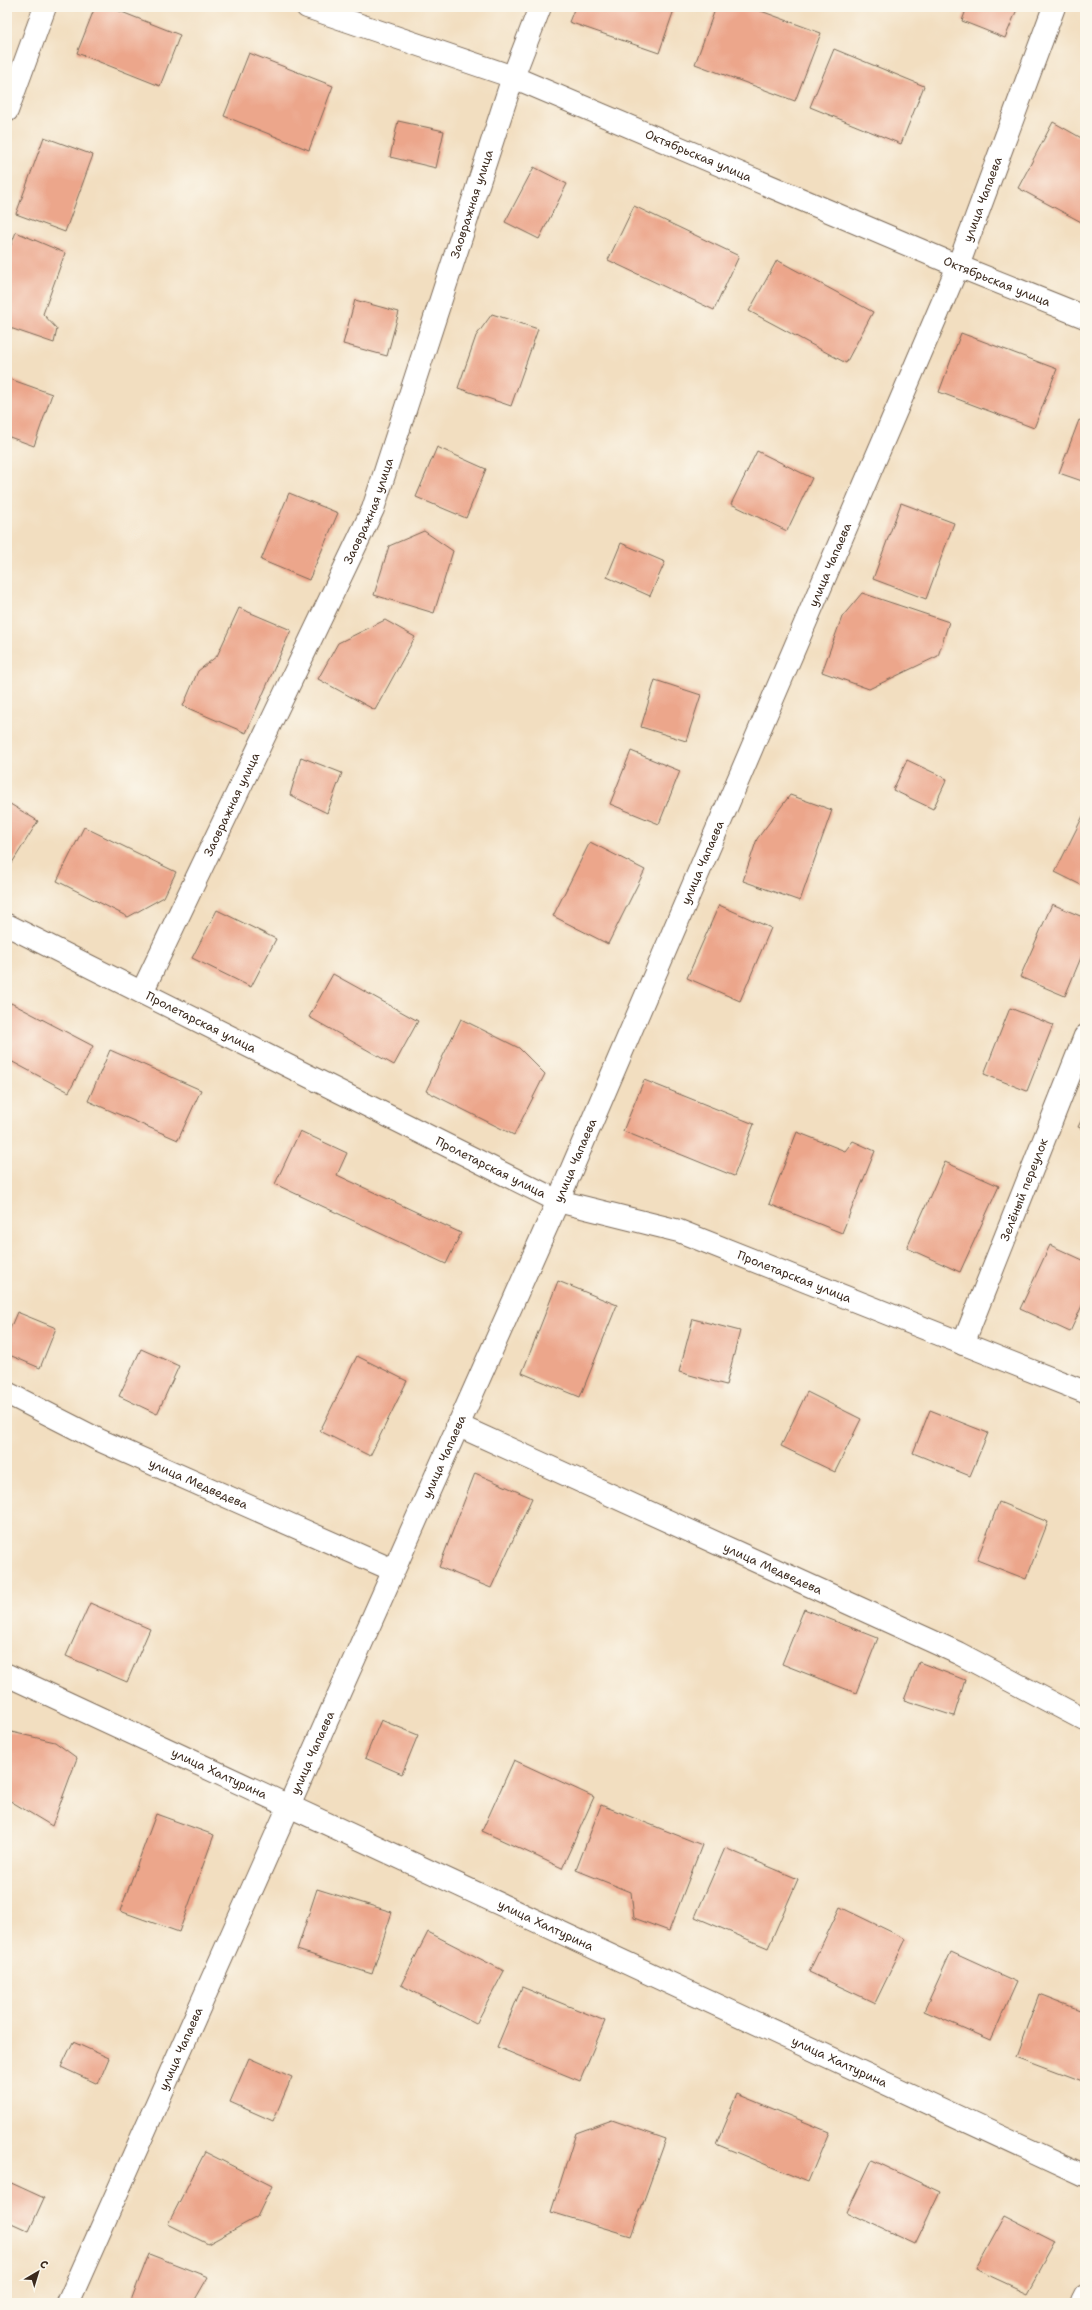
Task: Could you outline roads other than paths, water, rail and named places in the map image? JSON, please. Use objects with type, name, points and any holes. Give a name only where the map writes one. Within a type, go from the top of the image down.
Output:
[{"type":"street","points":[[7,111],[45,7]]},
{"type":"street","name":"Октябрьская улица","points":[[307,7],[513,77],[958,266],[1085,317]]},
{"type":"street","name":"Заовражная улица","points":[[142,992],[373,509],[513,77],[540,7]]},
{"type":"street","name":"улица Чапаева","points":[[68,2303],[288,1804],[558,1201],[958,266],[1054,7]]},
{"type":"street","name":"Пролетарская улица","points":[[7,925],[558,1201],[679,1231],[1085,1392]]},
{"type":"street","name":"Зелёный переулок","points":[[963,1344],[1085,1036]]},
{"type":"street","name":"улица Медведева","points":[[7,1392],[99,1440],[393,1570]]},
{"type":"street","name":"улица Медведева","points":[[457,1426],[958,1652],[1085,1720]]},
{"type":"street","name":"улица Халтурина","points":[[7,1675],[288,1804],[1085,2176]]},
{"type":"street","points":[[1082,2303],[1085,2297]]}]
